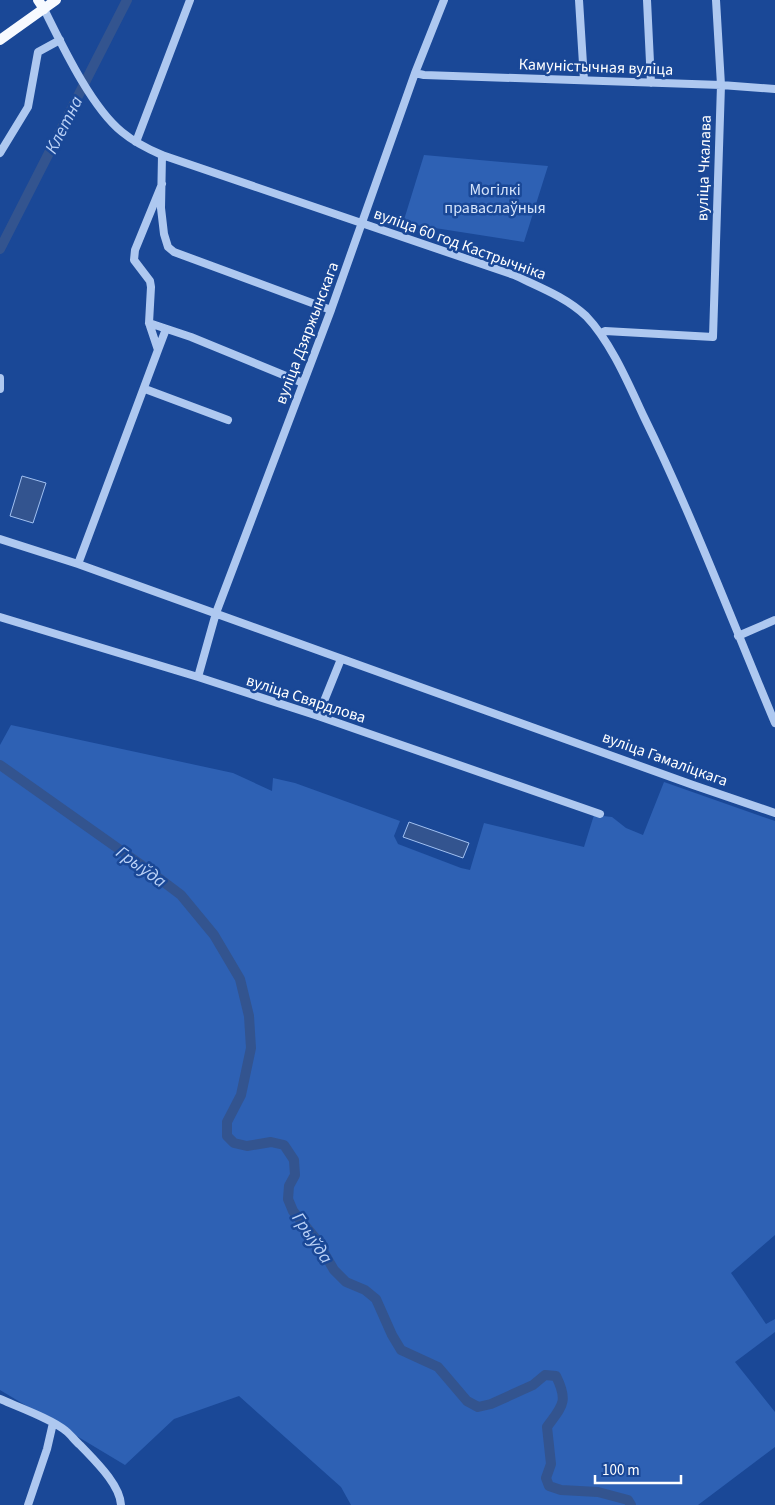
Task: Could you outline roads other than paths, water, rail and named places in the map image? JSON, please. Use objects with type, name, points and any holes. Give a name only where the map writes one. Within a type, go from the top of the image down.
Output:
[{"type":"main road","points":[[0,40],[41,4],[56,0]]},
{"type":"street","points":[[136,142],[190,0]]},
{"type":"street","name":"вуліца Дзяржынскага","points":[[198,677],[216,613],[331,310],[415,73],[444,0]]},
{"type":"street","points":[[579,0],[584,80]]},
{"type":"street","points":[[647,0],[651,83]]},
{"type":"street","name":"вуліца Чкалава","points":[[601,333],[606,331],[712,337],[721,85],[716,0]]},
{"type":"street","name":"вуліца 60 год Кастрычніка","points":[[41,4],[76,69],[107,118],[136,142],[162,155],[514,276],[567,301],[584,315],[601,333],[661,452],[693,522],[775,723]]},
{"type":"street","points":[[0,153],[28,107],[38,52],[60,40]]},
{"type":"street","name":"Камуністычная вуліца","points":[[415,73],[424,75],[775,88]]},
{"type":"street","points":[[162,155],[161,208],[164,234],[168,247],[174,252],[331,310]]},
{"type":"street","points":[[158,350],[149,323],[150,281],[134,260],[135,250],[162,184]]},
{"type":"street","points":[[149,323],[191,337],[303,383]]},
{"type":"street","points":[[78,564],[166,329]]},
{"type":"street","points":[[0,378],[0,389]]},
{"type":"street","points":[[144,389],[228,420]]},
{"type":"street","points":[[0,539],[78,564],[341,658],[318,716]]},
{"type":"street","name":"вуліца Свярдлова","points":[[0,617],[198,677],[318,716],[600,814]]},
{"type":"street","points":[[738,636],[775,620]]},
{"type":"street","name":"вуліца Гамаліцкага","points":[[341,658],[775,813]]},
{"type":"street","points":[[0,1399],[53,1423],[66,1431],[106,1475],[117,1491],[120,1505]]},
{"type":"street","points":[[28,1505],[47,1449],[53,1423]]},
{"type":"waterway","name":"Клетна","points":[[0,249],[127,0]]},
{"type":"waterway","name":"Грыўда","points":[[0,765],[181,895],[214,935],[240,979],[249,1016],[251,1048],[241,1095],[227,1122],[227,1136],[234,1143],[247,1146],[271,1142],[284,1145],[294,1160],[295,1175],[289,1186],[288,1199],[293,1211],[316,1239],[334,1270],[346,1282],[365,1290],[376,1299],[401,1350],[438,1367],[467,1401],[478,1407],[491,1404],[533,1385],[545,1375],[556,1376],[563,1398],[560,1408],[547,1427],[551,1464],[546,1478],[549,1486],[561,1490],[598,1492],[628,1500],[631,1505]]},
{"type":"park label","name":"Могілкі праваслаўныя","points":[[495,199]]}]
